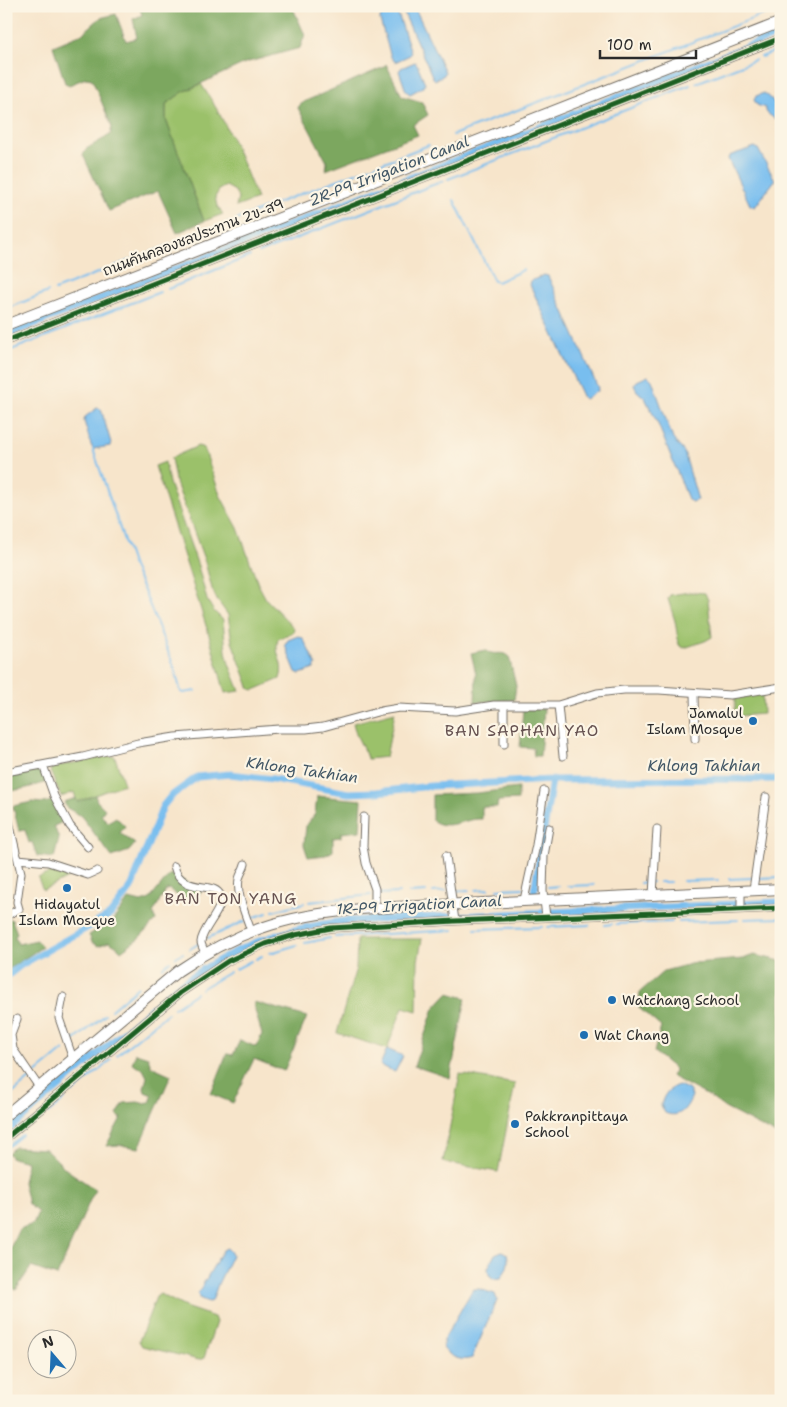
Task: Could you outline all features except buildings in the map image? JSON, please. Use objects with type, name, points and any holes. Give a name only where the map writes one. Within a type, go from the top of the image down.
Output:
[{"type":"main road","name":"ถนนคันคลองชลประทาน 2ข-ส9","points":[[6,325],[438,164],[752,42],[781,22]]},
{"type":"main road","points":[[6,1115],[178,970],[205,953],[239,940],[251,930],[286,919],[375,908],[467,913],[524,900],[544,902],[653,894],[741,893],[753,890],[781,889]]},
{"type":"street","points":[[6,341],[438,164],[752,42],[781,38]]},
{"type":"street","points":[[6,772],[175,737],[324,727],[381,711],[399,708],[455,711],[482,706],[558,705],[608,691],[659,690],[730,695],[781,687]]},
{"type":"street","points":[[694,693],[694,739]]},
{"type":"street","points":[[504,705],[504,744]]},
{"type":"street","points":[[558,705],[563,756]]},
{"type":"street","points":[[43,765],[54,796],[70,826],[88,847]]},
{"type":"street","points":[[524,900],[536,845],[544,791]]},
{"type":"street","points":[[753,890],[766,797]]},
{"type":"street","points":[[6,809],[21,874],[17,902],[19,909],[6,916]]},
{"type":"street","points":[[364,817],[363,846],[366,863],[375,889],[375,908]]},
{"type":"street","points":[[546,916],[544,902],[544,856],[548,828]]},
{"type":"street","points":[[653,894],[657,829]]},
{"type":"street","points":[[446,856],[453,913]]},
{"type":"street","points":[[18,859],[48,862],[88,875],[97,871]]},
{"type":"street","points":[[245,864],[239,886],[242,903],[251,930]]},
{"type":"street","points":[[174,866],[176,874],[183,881],[216,891],[220,895],[216,914],[205,932],[201,943],[205,953]]},
{"type":"street","points":[[741,893],[741,908]]},
{"type":"street","points":[[6,1138],[174,997],[200,978],[244,951],[295,935],[326,927],[453,913],[546,916],[781,908]]},
{"type":"street","points":[[323,914],[326,927]]},
{"type":"street","points":[[239,940],[244,951]]},
{"type":"street","points":[[63,997],[59,1018],[73,1058]]},
{"type":"street","points":[[17,1019],[12,1035],[13,1049],[39,1087]]},
{"type":"green space","points":[[139,6],[292,6],[305,35],[300,48],[245,63],[183,92],[166,104],[166,120],[204,221],[177,233],[158,191],[109,211],[83,155],[86,149],[110,135],[112,127],[92,79],[86,78],[69,85],[65,83],[53,46],[82,34],[100,18],[116,14],[126,41],[137,38],[133,19],[142,15]]},
{"type":"green space","points":[[386,64],[402,96],[422,102],[428,115],[413,125],[418,135],[326,170],[327,162],[298,108],[301,103],[384,67]]},
{"type":"green space","points":[[201,84],[225,125],[257,199],[236,207],[238,198],[235,191],[226,186],[220,189],[215,197],[217,206],[223,214],[204,221],[166,120],[166,104],[183,92]]},
{"type":"green space","points":[[198,446],[204,448],[220,495],[238,528],[258,584],[266,599],[294,628],[293,632],[278,639],[277,650],[282,668],[280,679],[254,690],[250,689],[232,642],[228,615],[217,600],[212,589],[205,562],[175,480],[171,458]]},
{"type":"green space","points":[[165,462],[169,483],[198,566],[207,600],[213,610],[223,620],[229,664],[240,691],[225,693],[209,635],[155,466]]},
{"type":"green space","points":[[690,592],[705,593],[708,600],[712,637],[684,648],[679,645],[675,621],[668,599],[670,595]]},
{"type":"green space","points":[[485,650],[509,656],[516,686],[514,700],[475,702],[476,674],[471,653]]},
{"type":"green space","points":[[762,691],[763,714],[737,716],[735,714],[735,697]]},
{"type":"green space","points":[[523,709],[544,709],[540,756],[534,756],[533,748],[520,747]]},
{"type":"green space","points":[[395,712],[386,757],[368,759],[353,723]]},
{"type":"green space","points":[[110,756],[115,757],[124,784],[77,802],[74,792],[61,797],[50,771],[53,767]]},
{"type":"green space","points":[[43,769],[47,782],[6,792],[6,777]]},
{"type":"green space","points":[[518,788],[518,800],[498,801],[497,807],[482,807],[482,819],[450,825],[444,825],[432,820],[432,795],[477,793]]},
{"type":"green space","points":[[95,795],[97,801],[105,809],[101,815],[108,822],[116,817],[125,826],[120,833],[135,844],[129,851],[112,857],[81,816],[67,808],[64,802],[76,798],[77,802]]},
{"type":"green space","points":[[317,796],[362,800],[360,831],[341,833],[341,837],[333,838],[333,851],[326,855],[308,857],[304,845],[306,826],[315,814]]},
{"type":"green space","points":[[55,800],[65,821],[54,826],[59,839],[54,858],[37,856],[32,842],[29,843],[25,830],[19,831],[13,806]]},
{"type":"green space","points":[[61,868],[65,870],[68,878],[43,890],[38,878]]},
{"type":"green space","points":[[170,874],[202,890],[194,901],[189,898],[186,902],[169,889],[166,890],[153,913],[156,920],[139,938],[121,951],[109,942],[98,946],[92,942],[89,935],[113,920],[129,899],[141,902],[150,899]]},
{"type":"green space","points":[[6,917],[12,920],[17,933],[15,937],[18,944],[37,940],[42,947],[6,971]]},
{"type":"green space","points":[[357,939],[422,939],[418,961],[417,1011],[403,1007],[387,1049],[337,1033],[356,968]]},
{"type":"green space","points":[[754,955],[781,961],[781,1067],[779,1070],[781,1075],[781,1137],[725,1108],[710,1097],[671,1076],[675,1069],[654,1052],[661,1027],[639,1008],[640,992],[664,971],[694,963],[743,959]]},
{"type":"green space","points":[[448,993],[466,998],[450,1078],[414,1066],[434,1008]]},
{"type":"green space","points":[[254,1002],[307,1017],[284,1071],[254,1059],[233,1103],[211,1094],[227,1054],[233,1055],[240,1040],[256,1047],[262,1034]]},
{"type":"green space","points":[[136,1053],[148,1057],[151,1066],[171,1075],[139,1148],[120,1145],[106,1146],[121,1118],[117,1115],[124,1103],[138,1102],[146,1104],[151,1101],[152,1095],[145,1092],[144,1088],[147,1077],[143,1069],[132,1063]]},
{"type":"green space","points":[[460,1074],[515,1084],[498,1172],[443,1162]]},
{"type":"green space","points":[[14,1147],[46,1149],[67,1170],[96,1190],[57,1276],[31,1267],[16,1290],[6,1285],[9,1273],[6,1272],[6,1257],[19,1229],[33,1224],[38,1212],[28,1204],[23,1182],[27,1162],[12,1158],[8,1153]]},
{"type":"green space","points":[[160,1294],[185,1307],[214,1317],[216,1322],[204,1358],[199,1360],[142,1346],[139,1341],[156,1297]]},
{"type":"water","points":[[403,6],[414,6],[445,72],[444,75],[435,80],[402,9]]},
{"type":"water","points":[[394,9],[397,11],[411,52],[410,55],[395,62],[391,57],[380,20],[381,15]]},
{"type":"water","points":[[415,62],[425,83],[423,87],[410,94],[406,91],[399,71],[401,68]]},
{"type":"water","points":[[764,93],[775,104],[779,119],[775,119],[767,113],[765,108],[757,105],[754,100],[756,96]]},
{"type":"water","points":[[755,147],[758,149],[775,180],[755,207],[750,205],[728,159],[729,156]]},
{"type":"water","points":[[544,275],[548,276],[598,388],[597,391],[585,399],[530,285],[531,281]]},
{"type":"water","points":[[648,376],[652,380],[673,439],[684,452],[698,500],[691,502],[688,499],[658,424],[645,398],[637,391],[634,385],[637,381]]},
{"type":"water","points":[[97,408],[101,409],[111,443],[110,446],[93,449],[84,421],[85,417]]},
{"type":"water","points":[[298,636],[303,638],[316,665],[314,669],[300,674],[296,672],[285,645],[288,640]]},
{"type":"water","points":[[387,1049],[403,1056],[395,1072],[380,1065]]},
{"type":"water","points":[[679,1085],[689,1090],[692,1096],[690,1100],[679,1113],[675,1115],[665,1113],[661,1105],[663,1098],[669,1090]]},
{"type":"water","points":[[227,1248],[232,1255],[212,1301],[208,1302],[199,1298],[198,1293],[223,1250]]},
{"type":"water","points":[[502,1251],[507,1254],[507,1267],[501,1278],[494,1279],[489,1275],[488,1268],[495,1254]]},
{"type":"water","points":[[473,1289],[495,1294],[497,1300],[472,1358],[460,1359],[452,1356],[443,1348],[444,1339]]},
{"type":"waterway","points":[[453,135],[780,8]]},
{"type":"waterway","name":"2R-P9 Irrigation Canal","points":[[6,335],[781,33]]},
{"type":"waterway","points":[[761,57],[781,49]]},
{"type":"waterway","points":[[696,83],[755,60]]},
{"type":"waterway","points":[[448,179],[690,85]]},
{"type":"waterway","points":[[277,203],[429,145]]},
{"type":"waterway","points":[[259,253],[443,181]]},
{"type":"waterway","points":[[454,200],[494,281],[497,282],[523,270]]},
{"type":"waterway","points":[[236,220],[270,206]]},
{"type":"waterway","points":[[180,241],[228,223]]},
{"type":"waterway","points":[[113,267],[173,244]]},
{"type":"waterway","points":[[168,289],[250,256]]},
{"type":"waterway","points":[[55,290],[105,270]]},
{"type":"waterway","points":[[6,309],[48,292]]},
{"type":"waterway","points":[[6,352],[160,292]]},
{"type":"waterway","points":[[93,449],[133,567],[173,664],[181,692],[196,691]]},
{"type":"waterway","name":"Khlong Takhian","points":[[6,977],[21,965],[110,915],[131,888],[163,806],[171,796],[197,777],[230,774],[273,779],[348,793],[431,786],[552,780],[781,779]]},
{"type":"waterway","points":[[534,892],[552,780]]},
{"type":"waterway","points":[[759,878],[781,877]]},
{"type":"waterway","points":[[729,879],[752,878]]},
{"type":"waterway","points":[[683,881],[718,880]]},
{"type":"waterway","points":[[640,883],[652,882]]},
{"type":"waterway","points":[[659,882],[670,882]]},
{"type":"waterway","points":[[567,886],[594,885]]},
{"type":"waterway","points":[[548,887],[559,886]]},
{"type":"waterway","points":[[532,887],[540,887]]},
{"type":"waterway","points":[[498,889],[523,888]]},
{"type":"waterway","points":[[476,890],[489,889]]},
{"type":"waterway","points":[[454,891],[469,890]]},
{"type":"waterway","points":[[433,892],[446,891]]},
{"type":"waterway","points":[[409,893],[426,892]]},
{"type":"waterway","points":[[379,894],[399,893]]},
{"type":"waterway","points":[[309,902],[371,895]]},
{"type":"waterway","name":"1R-P9 Irrigation Canal","points":[[6,1132],[179,985],[238,951],[277,935],[298,929],[344,921],[781,902]]},
{"type":"waterway","points":[[273,911],[304,903]]},
{"type":"waterway","points":[[249,919],[267,913]]},
{"type":"waterway","points":[[745,919],[781,918]]},
{"type":"waterway","points":[[679,922],[738,920]]},
{"type":"waterway","points":[[208,938],[245,921]]},
{"type":"waterway","points":[[616,924],[672,922]]},
{"type":"waterway","points":[[605,925],[612,924]]},
{"type":"waterway","points":[[548,927],[589,925]]},
{"type":"waterway","points":[[475,929],[542,927]]},
{"type":"waterway","points":[[335,937],[454,930]]},
{"type":"waterway","points":[[305,943],[330,938]]},
{"type":"waterway","points":[[190,949],[198,944]]},
{"type":"waterway","points":[[270,953],[297,945]]},
{"type":"waterway","points":[[176,957],[183,953]]},
{"type":"waterway","points":[[256,959],[262,956]]},
{"type":"waterway","points":[[163,967],[170,961]]},
{"type":"waterway","points":[[236,969],[251,961]]},
{"type":"waterway","points":[[201,989],[230,972]]},
{"type":"waterway","points":[[111,1010],[138,987]]},
{"type":"waterway","points":[[174,1008],[196,993]]},
{"type":"waterway","points":[[117,1055],[168,1013]]},
{"type":"waterway","points":[[70,1044],[105,1015]]},
{"type":"waterway","points":[[35,1074],[64,1050]]},
{"type":"waterway","points":[[73,1092],[111,1060]]},
{"type":"waterway","points":[[6,1099],[30,1079]]},
{"type":"waterway","points":[[49,1113],[65,1099]]},
{"type":"waterway","points":[[6,1148],[22,1135]]},
{"type":"cycle path","points":[[6,341],[781,38]]},
{"type":"cycle path","points":[[6,1138],[180,993],[228,961],[265,944],[295,935],[331,928],[455,921],[781,908]]},
{"type":"place","name":"Jamalul Islam Mosque","points":[[753,721]]},
{"type":"place","name":"Hidayatul Islam Mosque","points":[[67,888]]},
{"type":"place","name":"Watchang School","points":[[612,1000]]},
{"type":"place","name":"Wat Chang","points":[[584,1035]]},
{"type":"place","name":"Pakkranpittaya School","points":[[515,1124]]},
{"type":"district","name":"BAN SAPHAN YAO","points":[[522,730]]},
{"type":"district","name":"BAN TON YANG","points":[[231,898]]}]
